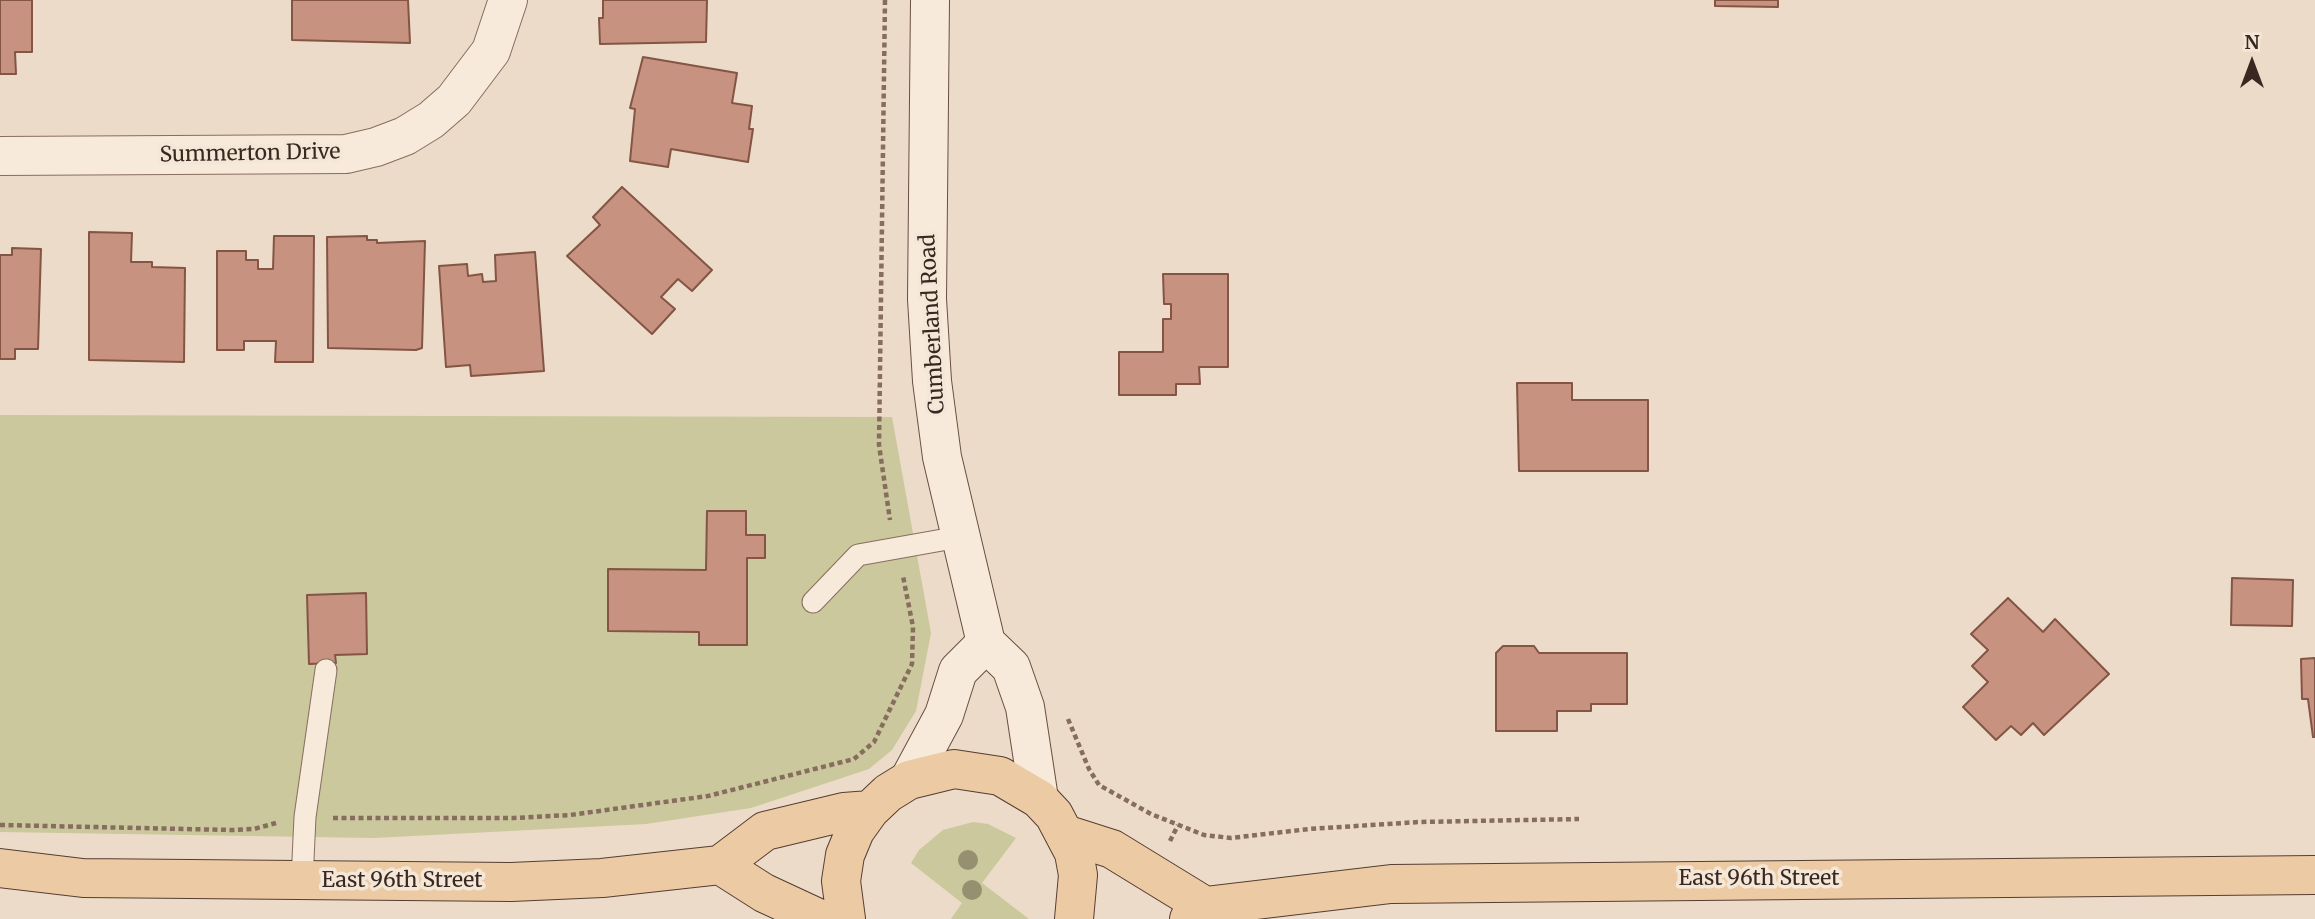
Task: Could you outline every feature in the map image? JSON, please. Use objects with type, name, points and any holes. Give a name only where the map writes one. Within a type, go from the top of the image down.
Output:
[{"type":"main road","name":"Summerton Drive","points":[[0,156],[346,154],[376,147],[405,136],[454,100],[491,51],[508,0]]},
{"type":"main road","name":"Cumberland Road","points":[[930,0],[927,299],[940,444],[959,537],[986,643]]},
{"type":"main road","points":[[909,780],[947,706],[958,671],[986,643],[1011,667],[1025,706],[1039,799]]},
{"type":"main road","points":[[846,919],[841,881],[845,855],[855,831],[870,810],[888,793],[909,780],[954,769],[977,770],[1000,776],[1039,799],[1065,834],[1078,875],[1074,919]]},
{"type":"main road","points":[[820,919],[764,893],[720,865],[765,831],[844,812],[870,810]]},
{"type":"main road","name":"East 96th Street","points":[[1065,834],[1112,849],[1197,912],[1391,884],[2315,875]]},
{"type":"main road","name":"East 96th Street","points":[[0,868],[83,878],[554,881],[720,865]]},
{"type":"main road","name":"East 96th Street","points":[[0,890],[83,878]]},
{"type":"lane","points":[[813,602],[858,555],[959,537]]},
{"type":"lane","points":[[302,881],[305,817],[326,670]]},
{"type":"path","points":[[0,825],[232,830],[254,829],[305,817],[514,818],[570,815],[708,796],[855,759],[874,742],[912,664],[913,627],[883,492],[879,445],[885,0]]},
{"type":"path","points":[[1063,706],[1083,756],[1099,785],[1151,814],[1204,835],[1231,838],[1309,828],[1419,822],[1579,819]]},
{"type":"shaded area","points":[[0,415],[892,417],[931,633],[916,711],[892,750],[869,769],[751,808],[646,824],[374,838],[0,832]]},
{"type":"shaded area","points":[[973,822],[988,824],[1016,838],[982,883],[1029,919],[951,919],[962,903],[911,863],[919,850],[943,830]]},
{"type":"building","points":[[0,0],[32,0],[32,52],[15,52],[16,74],[0,74]]},
{"type":"building","points":[[292,0],[408,0],[410,43],[292,40]]},
{"type":"building","points":[[603,0],[707,0],[706,42],[600,44],[599,18],[603,18]]},
{"type":"building","points":[[1715,0],[1778,0],[1778,7],[1715,6]]},
{"type":"building","points":[[643,57],[737,73],[732,103],[752,106],[749,129],[753,129],[748,162],[671,149],[668,167],[630,161],[635,109],[630,108]]},
{"type":"building","points":[[622,187],[712,270],[692,291],[678,279],[661,297],[675,309],[652,334],[567,256],[600,225],[593,217]]},
{"type":"building","points":[[89,232],[132,233],[131,262],[152,262],[152,267],[185,268],[184,362],[89,360]]},
{"type":"building","points":[[274,236],[314,236],[313,362],[275,362],[276,341],[244,341],[244,350],[217,350],[217,251],[246,251],[246,260],[258,260],[258,269],[273,269]]},
{"type":"building","points":[[367,236],[367,240],[377,240],[377,243],[425,241],[422,348],[328,348],[327,237]]},
{"type":"building","points":[[12,248],[41,249],[38,349],[15,349],[15,359],[0,359],[0,255],[12,255]]},
{"type":"building","points":[[535,252],[544,371],[471,376],[470,365],[446,367],[439,266],[467,264],[468,276],[482,274],[483,282],[496,281],[495,255]]},
{"type":"building","points":[[1163,274],[1228,274],[1228,367],[1199,367],[1200,384],[1176,384],[1176,395],[1119,395],[1119,352],[1163,352],[1163,319],[1171,319],[1171,304],[1164,304]]},
{"type":"building","points":[[1517,383],[1572,383],[1572,400],[1648,400],[1648,471],[1519,471]]},
{"type":"building","points":[[707,511],[746,511],[746,535],[765,535],[765,558],[747,558],[747,645],[699,645],[699,632],[608,631],[608,569],[706,570]]},
{"type":"building","points":[[2232,578],[2293,580],[2292,626],[2231,625]]},
{"type":"building","points":[[366,593],[367,654],[335,655],[336,663],[309,664],[307,595]]},
{"type":"building","points":[[2008,598],[2043,632],[2055,619],[2109,674],[2044,735],[2033,723],[2021,735],[2011,726],[1996,740],[1963,707],[1988,682],[1972,666],[1988,650],[1971,634]]},
{"type":"building","points":[[1503,646],[1534,646],[1539,653],[1627,653],[1627,704],[1591,704],[1591,711],[1557,711],[1557,731],[1496,731],[1496,653]]},
{"type":"building","points":[[2315,658],[2313,737],[2308,699],[2302,699],[2301,659]]}]
